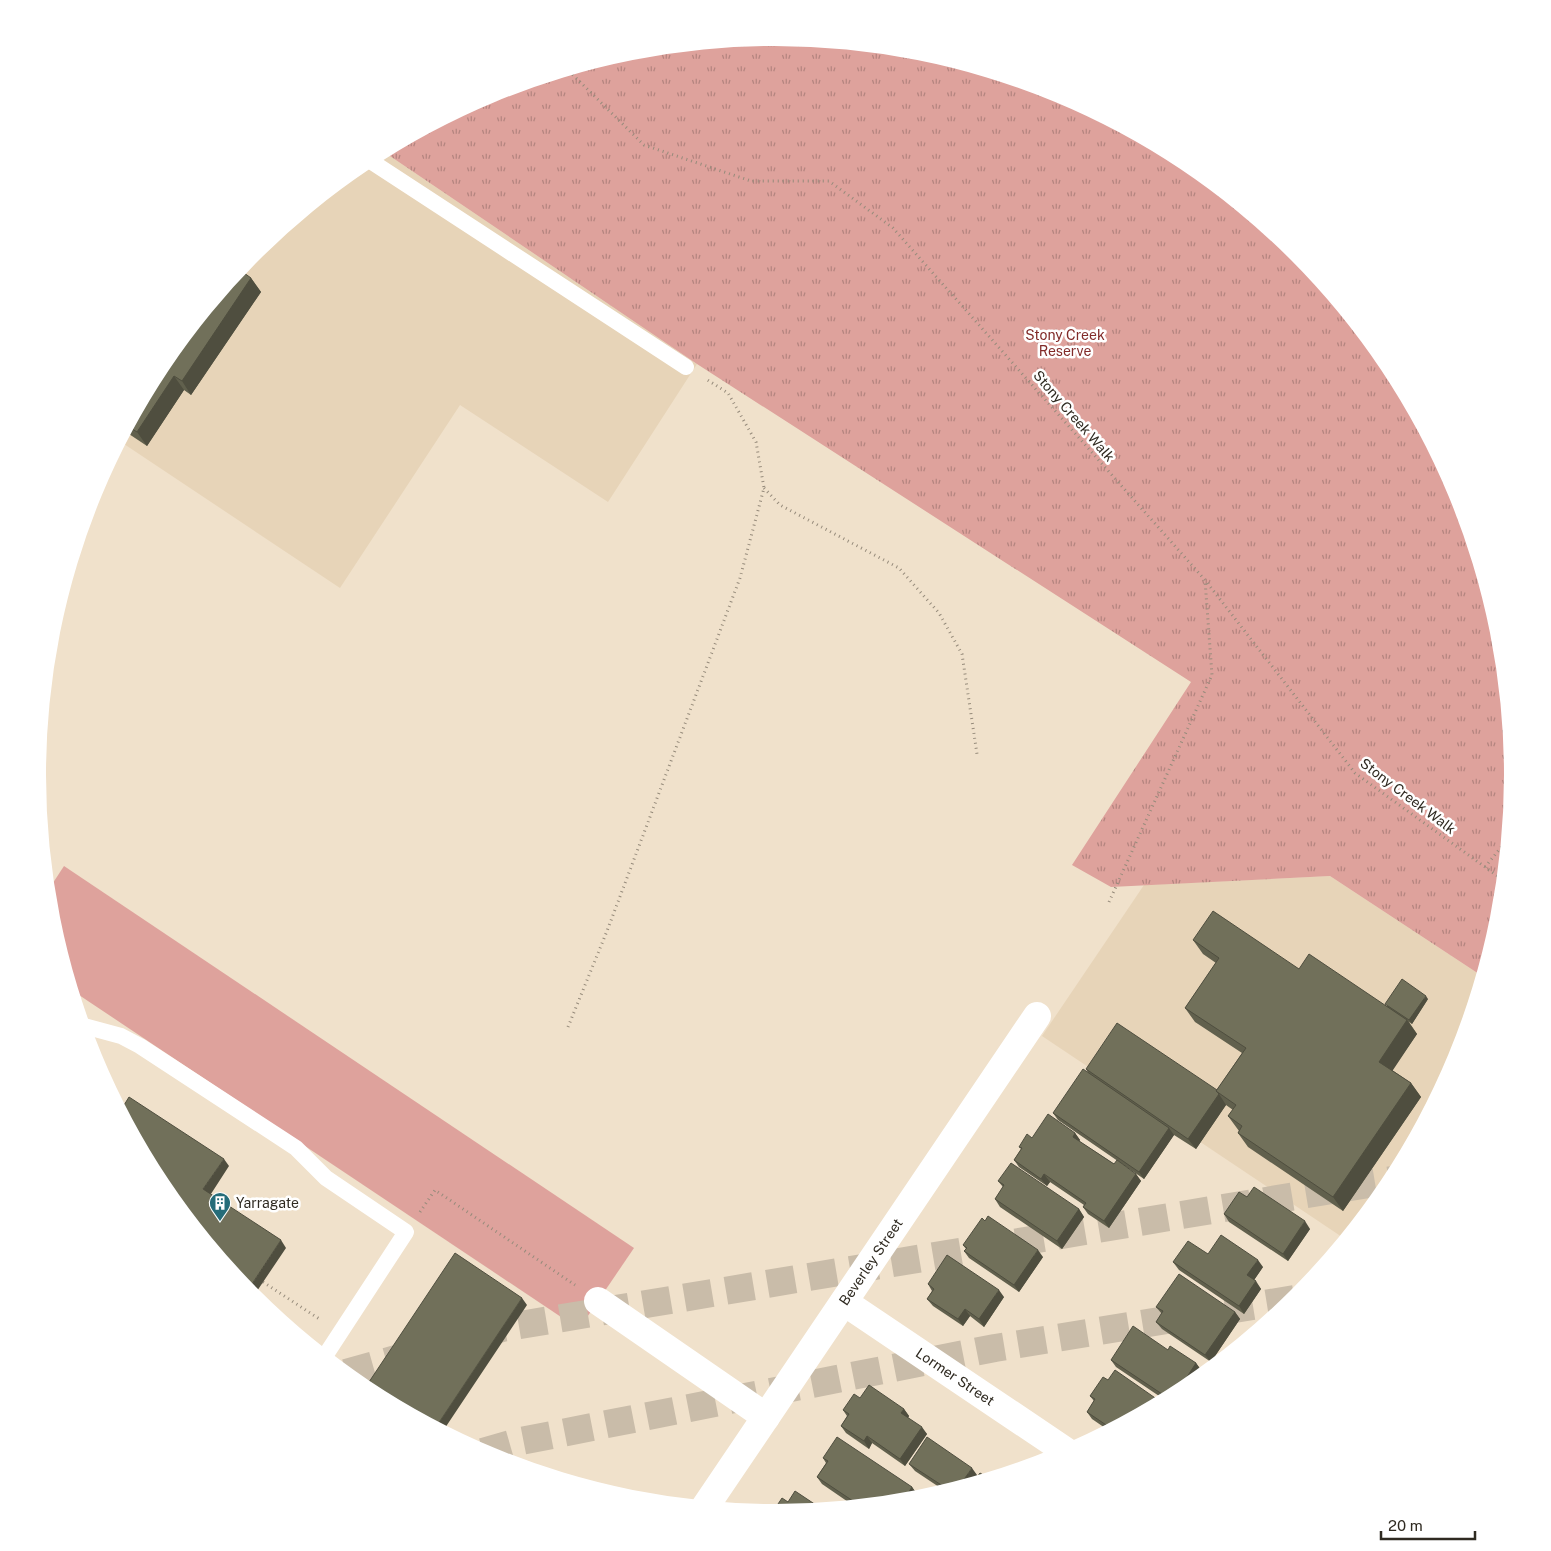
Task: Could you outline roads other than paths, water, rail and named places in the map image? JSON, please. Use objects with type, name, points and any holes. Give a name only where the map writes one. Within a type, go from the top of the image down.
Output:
[{"type":"street","name":"Beverley Street","points":[[709,1501],[1037,1016]]},
{"type":"street","points":[[598,1301],[766,1417]]},
{"type":"street","name":"Lormer Street","points":[[844,1302],[1060,1447]]},
{"type":"lane","points":[[377,165],[686,367]]},
{"type":"lane","points":[[92,1028],[121,1036],[140,1046],[296,1148],[326,1178],[406,1232],[328,1351]]},
{"type":"tunnel","points":[[478,1335],[502,1328],[1381,1182]]},
{"type":"tunnel","points":[[495,1449],[521,1441],[995,1348],[1280,1301]]},
{"type":"tunnel","points":[[355,1371],[417,1353]]},
{"type":"place","name":"Yarragate","points":[[220,1222]]},
{"type":"park label","name":"Stony Creek Reserve","points":[[1065,344]]}]
